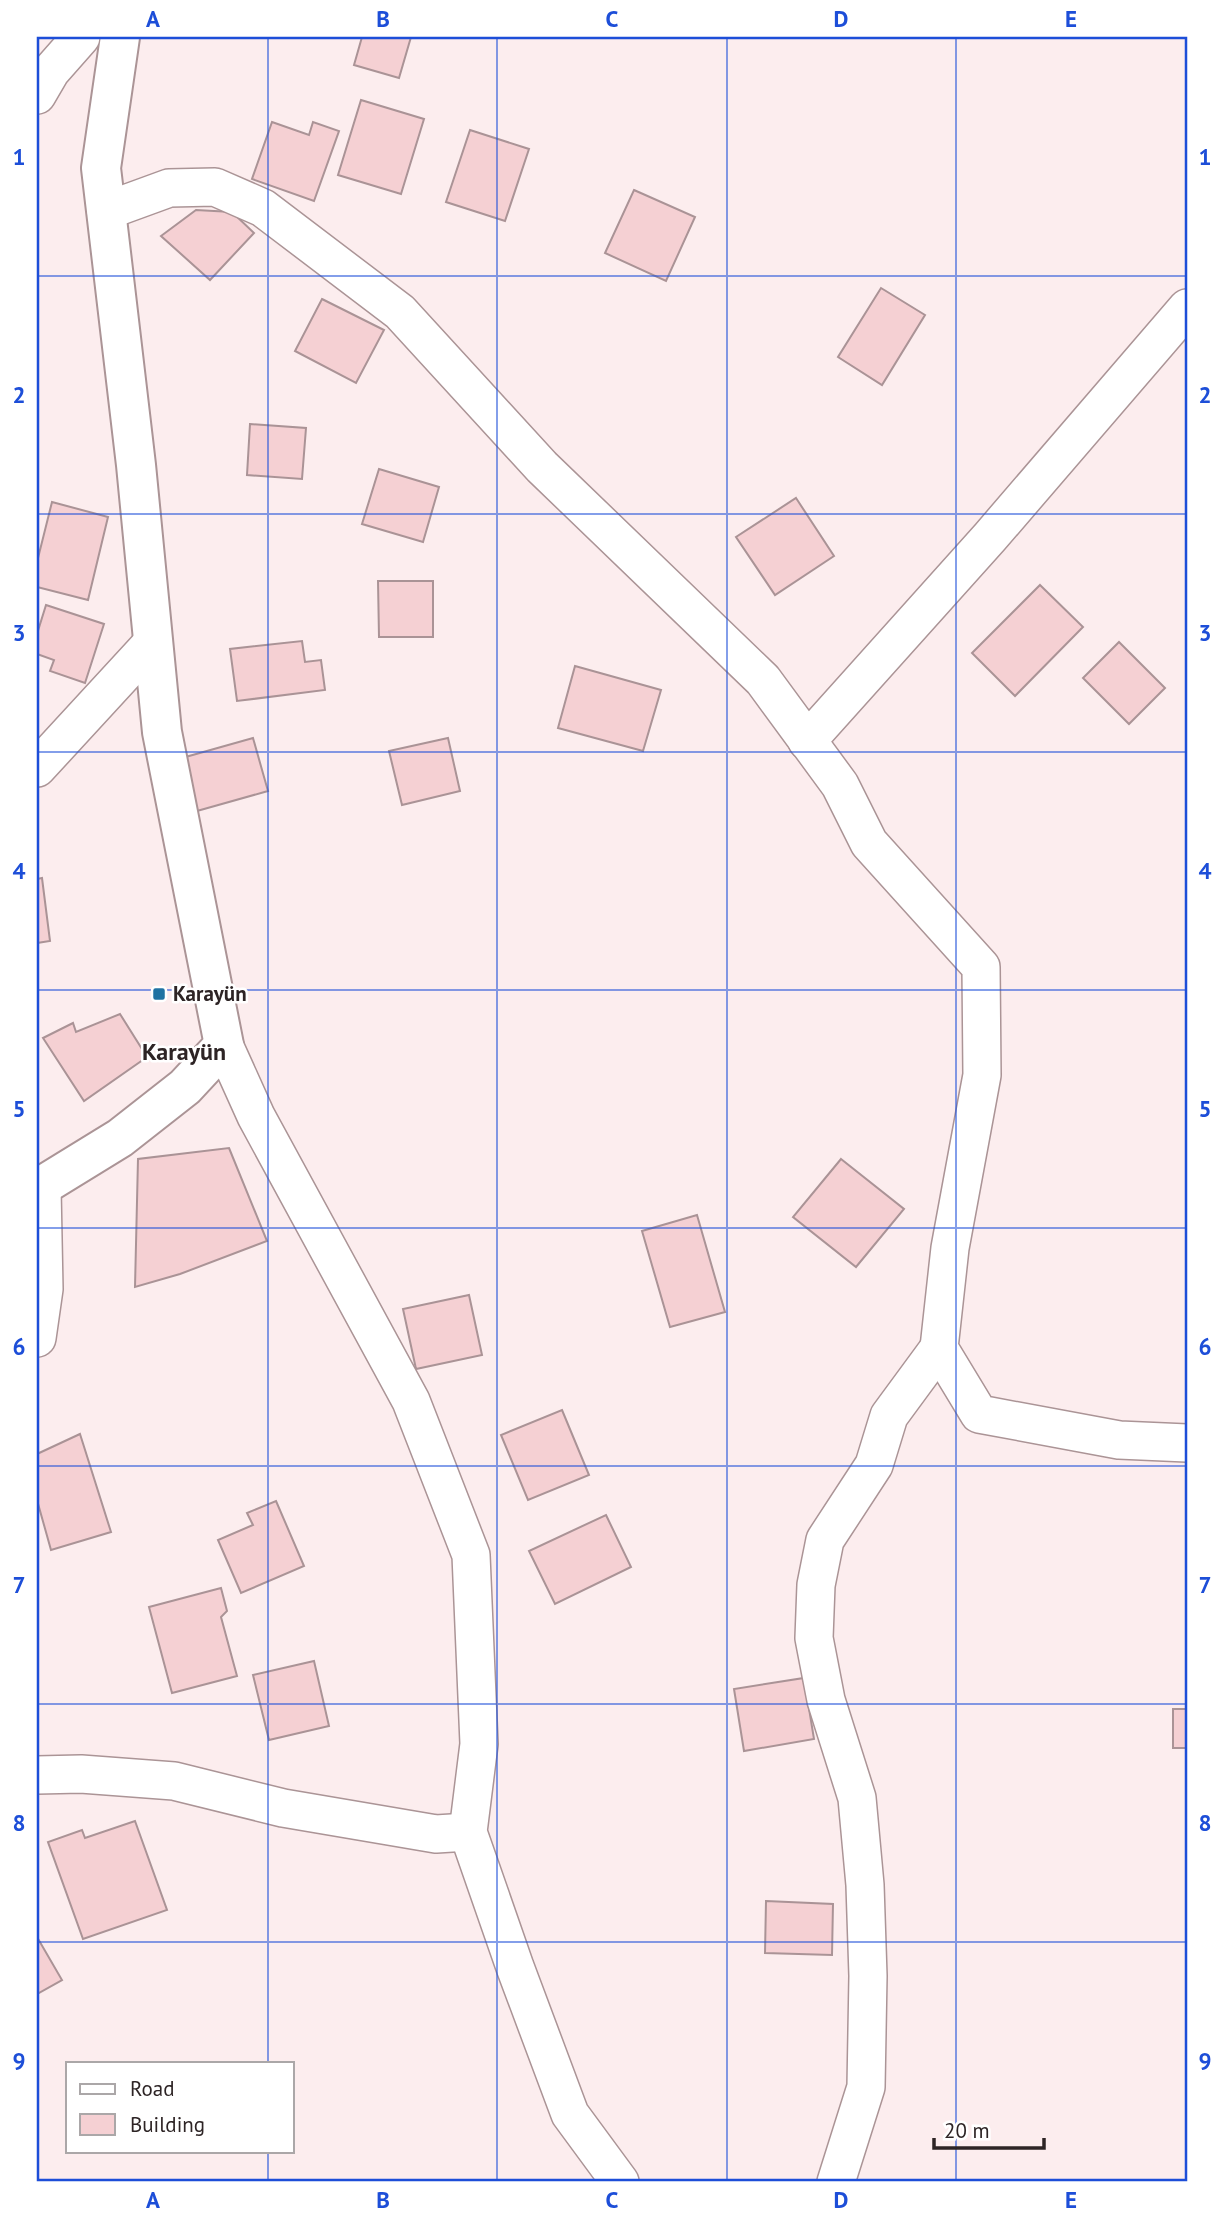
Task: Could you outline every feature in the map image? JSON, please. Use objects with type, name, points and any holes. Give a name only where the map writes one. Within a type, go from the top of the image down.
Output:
[{"type":"street","points":[[37,95],[51,71],[82,37]]},
{"type":"street","points":[[120,37],[101,168],[136,465],[162,732],[224,1045],[256,1116],[411,1401],[471,1555],[479,1744],[468,1832],[514,1967],[570,2114],[620,2182]]},
{"type":"street","points":[[106,211],[169,188],[215,187],[263,208],[400,312],[542,467],[762,680],[840,785],[869,844],[981,967],[982,1075],[950,1248],[939,1348],[889,1416],[873,1465],[825,1540],[816,1585],[814,1638],[826,1700],[857,1798],[868,1976],[866,2087],[835,2182]]},
{"type":"street","points":[[807,741],[990,537],[1187,308]]},
{"type":"street","points":[[37,768],[153,642]]},
{"type":"street","points":[[37,1338],[44,1289],[39,1189],[120,1139],[185,1087],[224,1045]]},
{"type":"street","points":[[939,1348],[979,1414],[1119,1440],[1187,1443]]},
{"type":"street","points":[[37,1775],[81,1774],[174,1780],[295,1810],[436,1834],[468,1832]]},
{"type":"building","points":[[362,37],[411,37],[399,78],[354,65]]},
{"type":"building","points":[[361,100],[424,119],[401,194],[338,175]]},
{"type":"building","points":[[272,122],[309,135],[313,122],[339,131],[314,201],[252,179]]},
{"type":"building","points":[[470,130],[529,149],[505,221],[446,202]]},
{"type":"building","points":[[634,190],[695,217],[666,281],[605,253]]},
{"type":"building","points":[[196,210],[232,212],[254,233],[210,280],[161,236]]},
{"type":"building","points":[[881,288],[925,315],[882,385],[838,357]]},
{"type":"building","points":[[322,299],[384,330],[356,383],[295,351]]},
{"type":"building","points":[[250,424],[306,428],[302,479],[247,475]]},
{"type":"building","points":[[379,469],[439,487],[423,542],[362,524]]},
{"type":"building","points":[[796,498],[834,556],[775,595],[736,537]]},
{"type":"building","points":[[52,502],[108,517],[88,600],[37,587],[37,562]]},
{"type":"building","points":[[378,581],[433,581],[433,637],[379,637]]},
{"type":"building","points":[[1040,585],[1083,627],[1015,696],[972,653]]},
{"type":"building","points":[[46,605],[104,624],[85,683],[50,671],[54,660],[37,654],[37,634]]},
{"type":"building","points":[[302,641],[305,662],[321,660],[325,690],[237,701],[230,649]]},
{"type":"building","points":[[1119,642],[1165,688],[1129,724],[1083,678]]},
{"type":"building","points":[[575,666],[661,690],[643,751],[558,728]]},
{"type":"building","points":[[253,738],[268,791],[197,811],[182,758]]},
{"type":"building","points":[[448,738],[460,791],[402,805],[389,751]]},
{"type":"building","points":[[42,878],[50,941],[37,943],[37,879]]},
{"type":"building","points":[[120,1014],[147,1057],[84,1101],[43,1038],[73,1023],[76,1032]]},
{"type":"building","points":[[229,1148],[267,1241],[180,1274],[135,1287],[138,1159]]},
{"type":"building","points":[[841,1159],[904,1209],[856,1267],[793,1217]]},
{"type":"building","points":[[697,1215],[725,1312],[670,1327],[642,1231]]},
{"type":"building","points":[[469,1295],[482,1355],[416,1369],[403,1309]]},
{"type":"building","points":[[562,1410],[589,1475],[528,1500],[501,1435]]},
{"type":"building","points":[[80,1434],[111,1532],[51,1550],[37,1500],[37,1454]]},
{"type":"building","points":[[276,1501],[304,1566],[241,1593],[218,1540],[253,1525],[247,1513]]},
{"type":"building","points":[[606,1515],[631,1567],[555,1604],[529,1551]]},
{"type":"building","points":[[221,1588],[227,1611],[221,1617],[237,1676],[172,1693],[149,1607]]},
{"type":"building","points":[[314,1661],[329,1726],[269,1740],[253,1675]]},
{"type":"building","points":[[804,1678],[814,1739],[744,1751],[734,1689]]},
{"type":"building","points":[[1173,1709],[1187,1709],[1187,1748],[1173,1748]]},
{"type":"building","points":[[135,1821],[167,1910],[83,1939],[48,1842],[82,1830],[85,1838]]},
{"type":"building","points":[[766,1901],[833,1904],[832,1955],[765,1953]]},
{"type":"building","points":[[37,1937],[62,1980],[37,1994]]},
{"type":"place","name":"Karayün","points":[[159,994]]},
{"type":"district","name":"Karayün","points":[[184,1052]]}]
